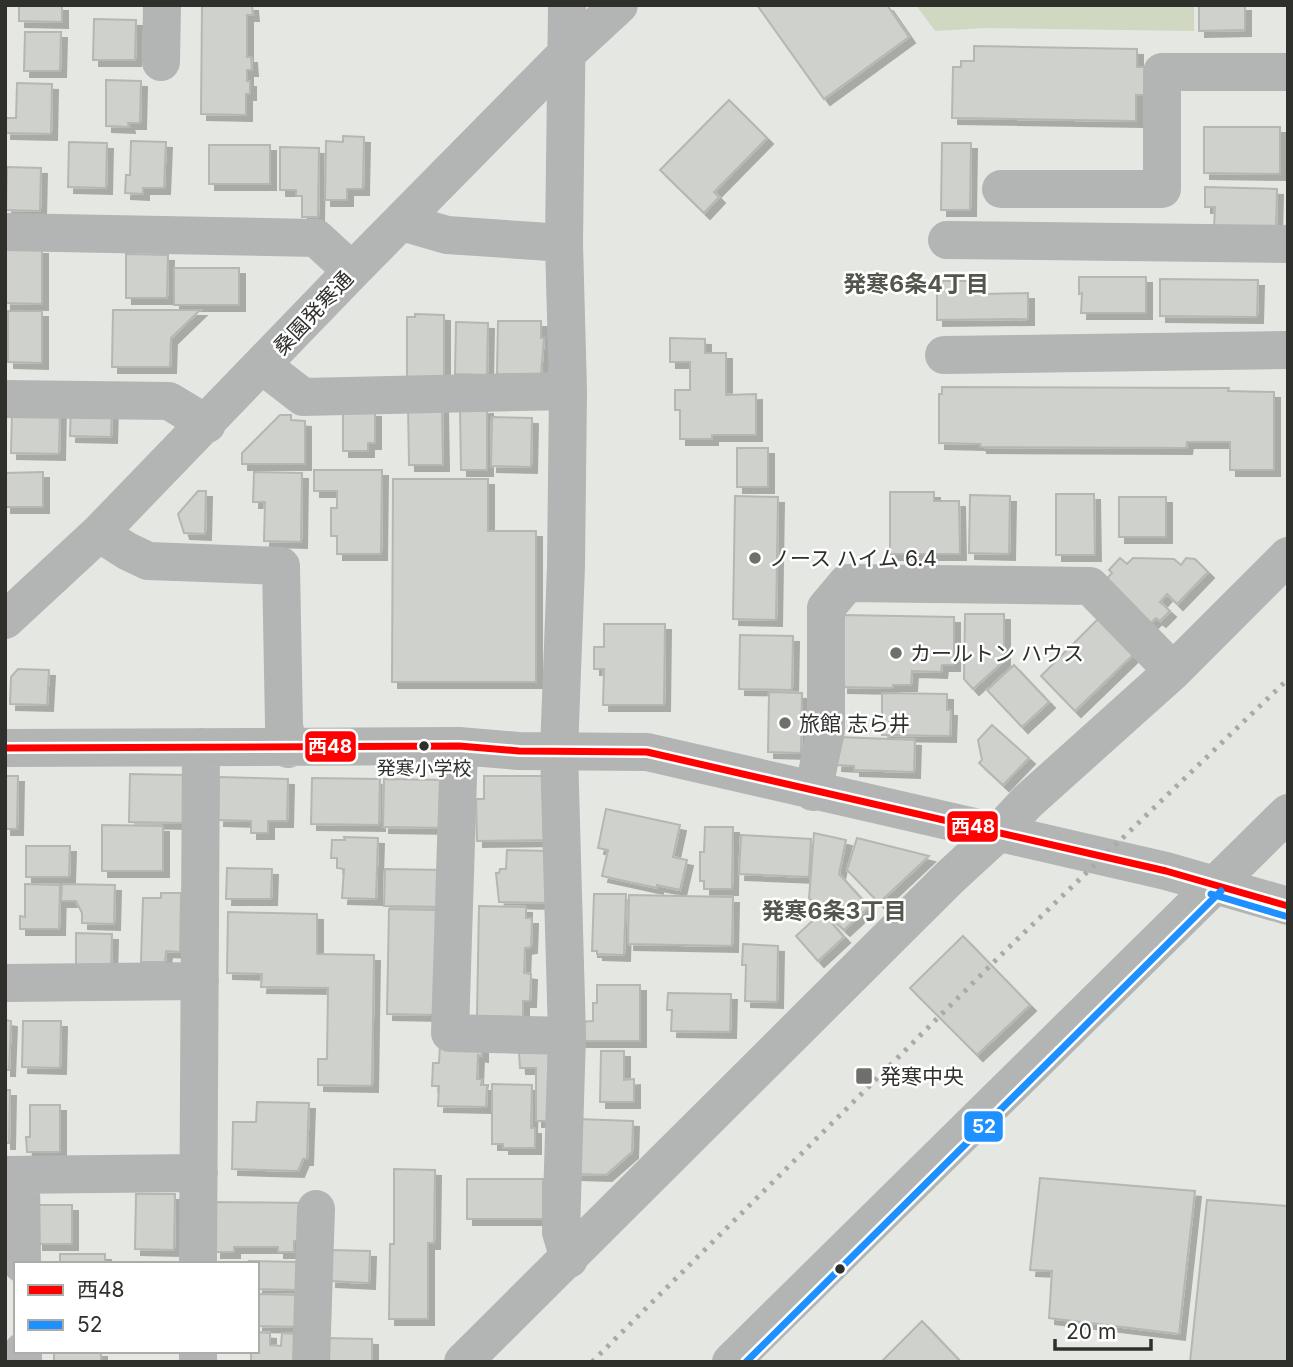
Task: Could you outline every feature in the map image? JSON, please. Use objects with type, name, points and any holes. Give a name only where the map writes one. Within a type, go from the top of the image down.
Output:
[{"type":"street","points":[[161,62],[162,5]]},
{"type":"street","points":[[567,5],[564,243],[568,391],[566,566],[559,751],[567,1035],[561,1232],[569,1259]]},
{"type":"street","name":"桑園発寒通","points":[[5,620],[99,533],[352,271],[566,54],[619,5]]},
{"type":"street","points":[[1001,188],[1162,189],[1162,72],[1288,72]]},
{"type":"street","points":[[401,222],[447,235],[564,243]]},
{"type":"street","points":[[5,232],[316,238],[352,271]]},
{"type":"street","points":[[947,240],[1288,244]]},
{"type":"street","points":[[944,355],[1288,350]]},
{"type":"street","points":[[263,366],[303,397],[568,391]]},
{"type":"street","points":[[5,399],[169,401],[207,424]]},
{"type":"street","points":[[99,533],[148,561],[281,566],[284,725],[288,749]]},
{"type":"street","points":[[463,1362],[1027,802],[1173,671],[1288,556]]},
{"type":"street","points":[[813,792],[826,730],[826,608],[847,583],[1090,586],[1173,671]]},
{"type":"street","points":[[459,746],[450,1033],[567,1035]]},
{"type":"street","points":[[5,748],[288,749],[459,746],[647,752],[813,792],[999,832],[1214,884],[1288,906]]},
{"type":"street","points":[[198,1262],[201,747]]},
{"type":"street","points":[[731,1362],[1288,813]]},
{"type":"street","points":[[5,983],[200,981]]},
{"type":"street","points":[[22,1262],[13,1175],[199,1173]]},
{"type":"street","points":[[311,1362],[316,1209]]},
{"type":"green space","points":[[916,5],[1194,5],[1194,31],[986,28],[935,31]]},
{"type":"building","points":[[19,5],[62,5],[62,22],[19,21]]},
{"type":"building","points":[[202,5],[252,5],[253,15],[247,15],[247,57],[251,57],[252,70],[247,70],[250,94],[246,94],[246,115],[201,114]]},
{"type":"building","points":[[757,5],[887,5],[909,37],[824,99]]},
{"type":"building","points":[[1199,5],[1245,5],[1245,30],[1199,31]]},
{"type":"building","points":[[94,19],[136,20],[135,60],[93,60]]},
{"type":"building","points":[[25,32],[61,32],[60,71],[24,71]]},
{"type":"building","points":[[974,46],[1137,49],[1137,67],[1150,67],[1149,95],[1136,95],[1136,121],[952,118],[953,67],[961,67],[961,61],[974,61]]},
{"type":"building","points":[[106,80],[141,81],[140,123],[128,123],[129,127],[106,126]]},
{"type":"building","points":[[17,83],[52,84],[51,134],[5,133],[5,118],[16,118]]},
{"type":"building","points":[[729,100],[767,138],[714,192],[719,197],[704,213],[660,170]]},
{"type":"building","points":[[1204,127],[1280,127],[1280,174],[1204,173]]},
{"type":"building","points":[[343,136],[364,137],[363,189],[347,189],[347,200],[325,200],[326,141],[343,142]]},
{"type":"building","points":[[131,141],[166,142],[164,188],[143,188],[143,194],[125,193],[126,175],[130,175]]},
{"type":"building","points":[[69,142],[107,143],[106,188],[68,187]]},
{"type":"building","points":[[942,143],[971,143],[970,210],[941,210]]},
{"type":"building","points":[[209,145],[270,145],[270,184],[209,184]]},
{"type":"building","points":[[280,147],[319,148],[318,217],[302,217],[302,196],[296,196],[296,190],[280,190]]},
{"type":"building","points":[[7,167],[41,168],[40,211],[6,210]]},
{"type":"building","points":[[1205,187],[1277,189],[1276,230],[1214,228],[1215,207],[1205,207]]},
{"type":"building","points":[[5,248],[42,248],[42,304],[5,303]]},
{"type":"building","points":[[126,254],[168,255],[167,298],[126,298]]},
{"type":"building","points":[[174,268],[239,268],[239,305],[174,305]]},
{"type":"building","points":[[1079,277],[1146,277],[1146,313],[1081,313],[1082,293],[1079,294]]},
{"type":"building","points":[[1160,279],[1258,280],[1257,317],[1160,316]]},
{"type":"building","points":[[937,281],[970,281],[970,292],[981,291],[981,294],[1028,293],[1028,319],[937,320]]},
{"type":"building","points":[[113,310],[200,310],[171,338],[170,367],[112,367]]},
{"type":"building","points":[[8,311],[42,311],[42,363],[8,362]]},
{"type":"building","points":[[415,314],[444,315],[444,380],[407,380],[407,317],[415,317]]},
{"type":"building","points":[[498,321],[541,321],[541,338],[544,338],[541,375],[497,374]]},
{"type":"building","points":[[456,322],[488,323],[487,375],[455,374]]},
{"type":"building","points":[[670,338],[705,339],[705,353],[726,353],[726,395],[756,394],[756,435],[712,435],[712,439],[680,439],[680,410],[675,410],[675,390],[690,390],[690,362],[670,362]]},
{"type":"building","points":[[942,387],[1229,388],[1228,391],[1274,392],[1274,470],[1230,470],[1230,442],[1187,442],[1186,448],[981,447],[980,444],[939,443],[939,394],[942,394]]},
{"type":"building","points":[[71,402],[112,404],[111,437],[70,436]]},
{"type":"building","points":[[60,404],[59,454],[11,453],[12,413]]},
{"type":"building","points":[[408,405],[442,405],[443,465],[409,465]]},
{"type":"building","points":[[487,408],[487,470],[461,470],[460,409]]},
{"type":"building","points":[[343,411],[375,411],[375,443],[368,443],[368,451],[343,451]]},
{"type":"building","points":[[280,415],[291,415],[291,420],[305,421],[305,464],[242,464],[242,453]]},
{"type":"building","points":[[492,417],[532,418],[531,467],[491,466]]},
{"type":"building","points":[[737,448],[768,448],[768,487],[737,487]]},
{"type":"building","points":[[314,470],[382,470],[381,554],[337,554],[337,536],[331,536],[331,508],[337,508],[337,491],[314,491]]},
{"type":"building","points":[[43,472],[43,507],[5,507],[5,473]]},
{"type":"building","points":[[254,472],[302,473],[301,542],[264,541],[265,502],[253,502]]},
{"type":"building","points":[[393,479],[488,479],[488,531],[536,531],[536,682],[392,682]]},
{"type":"building","points":[[198,491],[206,491],[205,534],[184,533],[178,514]]},
{"type":"building","points":[[890,492],[934,492],[934,501],[959,501],[960,554],[890,554]]},
{"type":"building","points":[[1056,494],[1094,494],[1095,555],[1056,555]]},
{"type":"building","points":[[970,495],[1010,496],[1009,554],[969,553]]},
{"type":"building","name":"ノース ハイム 6.4","points":[[735,496],[778,497],[776,620],[733,619]]},
{"type":"building","points":[[1119,497],[1166,497],[1166,537],[1119,537]]},
{"type":"building","points":[[1120,558],[1127,564],[1133,558],[1174,559],[1181,565],[1186,558],[1195,559],[1208,572],[1177,604],[1167,594],[1160,602],[1170,611],[1160,621],[1156,618],[1147,627],[1102,584],[1112,573],[1109,570]]},
{"type":"building","points":[[965,614],[1004,614],[1004,661],[973,689],[964,679]]},
{"type":"building","name":"カールトン ハウス","points":[[843,615],[954,617],[954,665],[942,665],[941,672],[912,671],[911,685],[893,685],[892,688],[842,687]]},
{"type":"building","points":[[1098,619],[1133,655],[1075,711],[1041,676]]},
{"type":"building","points":[[604,624],[665,624],[664,705],[603,705],[604,669],[594,669],[594,647],[604,647]]},
{"type":"building","points":[[740,635],[793,636],[792,690],[739,689]]},
{"type":"building","points":[[1014,665],[1049,702],[1022,727],[987,690]]},
{"type":"building","points":[[18,669],[49,670],[47,705],[10,704],[11,677]]},
{"type":"building","name":"旅館 志ら井","points":[[769,692],[802,693],[801,753],[768,752]]},
{"type":"building","points":[[882,693],[947,694],[947,710],[951,710],[950,736],[882,735]]},
{"type":"building","points":[[992,725],[1029,758],[1003,785],[979,763],[982,760],[978,740]]},
{"type":"building","points":[[838,737],[915,740],[914,772],[854,770],[854,766],[836,765]]},
{"type":"building","points":[[130,774],[185,775],[184,823],[129,822]]},
{"type":"building","points":[[5,776],[18,776],[17,829],[5,829]]},
{"type":"building","points":[[484,776],[545,776],[550,840],[477,841],[476,799],[484,799]]},
{"type":"building","points":[[219,777],[288,779],[287,821],[268,821],[268,833],[251,833],[251,821],[218,820]]},
{"type":"building","points":[[312,778],[380,779],[379,825],[311,824]]},
{"type":"building","points":[[384,779],[449,780],[448,828],[383,827]]},
{"type":"building","points":[[606,809],[680,825],[673,857],[687,860],[680,890],[602,876],[608,850],[598,848]]},
{"type":"building","points":[[102,825],[163,826],[163,871],[102,871]]},
{"type":"building","points":[[705,827],[733,827],[732,889],[704,889],[704,881],[700,881],[700,852],[704,852]]},
{"type":"building","points":[[814,833],[846,840],[839,874],[869,907],[844,930],[809,898]]},
{"type":"building","points":[[741,835],[811,839],[809,877],[739,874]]},
{"type":"building","points":[[344,837],[378,838],[376,899],[342,898],[344,869],[337,868],[337,858],[331,858],[332,840],[345,840]]},
{"type":"building","points":[[857,838],[929,856],[879,903],[847,870]]},
{"type":"building","points":[[26,846],[70,846],[69,877],[26,877]]},
{"type":"building","points":[[507,850],[547,851],[547,903],[499,902],[496,873],[499,873],[500,869],[506,869]]},
{"type":"building","points":[[227,868],[272,869],[271,899],[226,899]]},
{"type":"building","points":[[385,869],[447,870],[446,907],[384,906]]},
{"type":"building","points":[[25,884],[60,885],[59,929],[20,929],[20,916],[25,917]]},
{"type":"building","points":[[62,884],[115,885],[114,924],[82,923],[82,913],[76,901],[61,901]]},
{"type":"building","points":[[161,893],[181,893],[180,952],[166,951],[165,962],[141,962],[143,898],[161,898]]},
{"type":"building","points":[[594,894],[626,894],[624,955],[597,954],[597,951],[592,951]]},
{"type":"building","points":[[629,895],[733,897],[732,946],[628,944]]},
{"type":"building","points":[[479,906],[526,907],[526,918],[532,918],[531,947],[525,948],[524,973],[531,974],[530,1001],[523,1001],[523,1017],[477,1016]]},
{"type":"building","points":[[389,909],[437,910],[434,1015],[387,1014]]},
{"type":"building","points":[[228,912],[317,914],[317,954],[374,955],[372,1086],[318,1085],[318,1059],[327,1059],[328,988],[261,987],[262,974],[227,973]]},
{"type":"building","points":[[822,912],[844,937],[818,961],[796,936]]},
{"type":"building","points":[[76,933],[112,934],[111,972],[76,972]]},
{"type":"building","points":[[963,936],[1030,1005],[977,1055],[910,988]]},
{"type":"building","points":[[743,944],[778,946],[777,1002],[745,1001],[746,965],[742,965]]},
{"type":"building","points":[[597,985],[640,985],[640,1041],[580,1041],[580,1022],[593,1021]]},
{"type":"building","points":[[668,993],[731,994],[730,1032],[671,1031],[672,1010],[667,1010]]},
{"type":"building","points":[[5,1020],[11,1021],[9,1070],[5,1070]]},
{"type":"building","points":[[23,1021],[61,1021],[60,1068],[22,1067]]},
{"type":"building","points":[[440,1045],[482,1046],[482,1056],[478,1055],[477,1079],[482,1079],[481,1085],[487,1085],[486,1107],[438,1106],[439,1086],[432,1086],[433,1063],[439,1063]]},
{"type":"building","points":[[601,1051],[624,1051],[624,1080],[634,1079],[634,1102],[600,1102]]},
{"type":"building","points":[[519,1053],[549,1053],[550,1121],[536,1121],[536,1068],[520,1068]]},
{"type":"building","points":[[492,1084],[532,1085],[531,1128],[535,1128],[535,1148],[503,1148],[503,1144],[492,1144]]},
{"type":"building","points":[[5,1090],[10,1090],[9,1143],[5,1143]]},
{"type":"building","points":[[257,1102],[309,1103],[307,1159],[303,1159],[298,1171],[232,1169],[233,1122],[256,1122]]},
{"type":"building","points":[[30,1105],[60,1105],[60,1152],[27,1152]]},
{"type":"building","points":[[577,1119],[633,1121],[632,1152],[606,1175],[575,1174]]},
{"type":"building","points":[[394,1169],[435,1170],[434,1243],[428,1243],[428,1319],[389,1319],[390,1244],[394,1244]]},
{"type":"building","points":[[1040,1178],[1195,1191],[1179,1334],[1049,1318],[1052,1271],[1030,1270]]},
{"type":"building","points":[[467,1179],[543,1179],[543,1219],[467,1219]]},
{"type":"building","points":[[136,1194],[175,1194],[174,1250],[135,1249]]},
{"type":"building","points":[[1207,1200],[1288,1206],[1288,1362],[1190,1362]]},
{"type":"building","points":[[216,1202],[308,1203],[308,1241],[294,1241],[294,1252],[278,1252],[278,1247],[234,1247],[234,1252],[215,1252]]},
{"type":"building","points":[[37,1205],[72,1205],[72,1244],[37,1244]]},
{"type":"building","points":[[331,1250],[370,1251],[369,1283],[330,1281]]},
{"type":"building","points":[[60,1254],[105,1254],[105,1262],[60,1262]]},
{"type":"building","points":[[249,1261],[298,1262],[298,1290],[259,1289],[259,1262]]},
{"type":"building","points":[[259,1294],[300,1295],[299,1327],[259,1326]]},
{"type":"building","points":[[922,1321],[961,1362],[881,1362]]},
{"type":"building","points":[[259,1332],[270,1333],[270,1345],[281,1346],[282,1333],[300,1334],[299,1362],[251,1362],[251,1353],[259,1353]]},
{"type":"building","points":[[326,1338],[372,1339],[372,1362],[326,1362]]},
{"type":"building","points":[[54,1353],[101,1353],[101,1362],[54,1362]]},
{"type":"railway","points":[[592,1362],[1003,953],[1288,679]]},
{"type":"transit line","name":"西48","points":[[5,748],[459,746],[519,751],[647,752],[1166,871],[1288,906]]},
{"type":"transit line","name":"52","points":[[746,1362],[1221,891]]},
{"type":"transit line","name":"52","points":[[1211,894],[1285,916]]},
{"type":"place","name":"ノース ハイム 6.4","points":[[755,558]]},
{"type":"place","name":"カールトン ハウス","points":[[896,653]]},
{"type":"place","name":"旅館 志ら井","points":[[785,723]]},
{"type":"place","name":"発寒小学校","points":[[424,746]]},
{"type":"place","name":"発寒中央","points":[[864,1076]]},
{"type":"district","name":"発寒6条4丁目","points":[[916,284]]},
{"type":"district","name":"発寒6条3丁目","points":[[834,911]]}]
